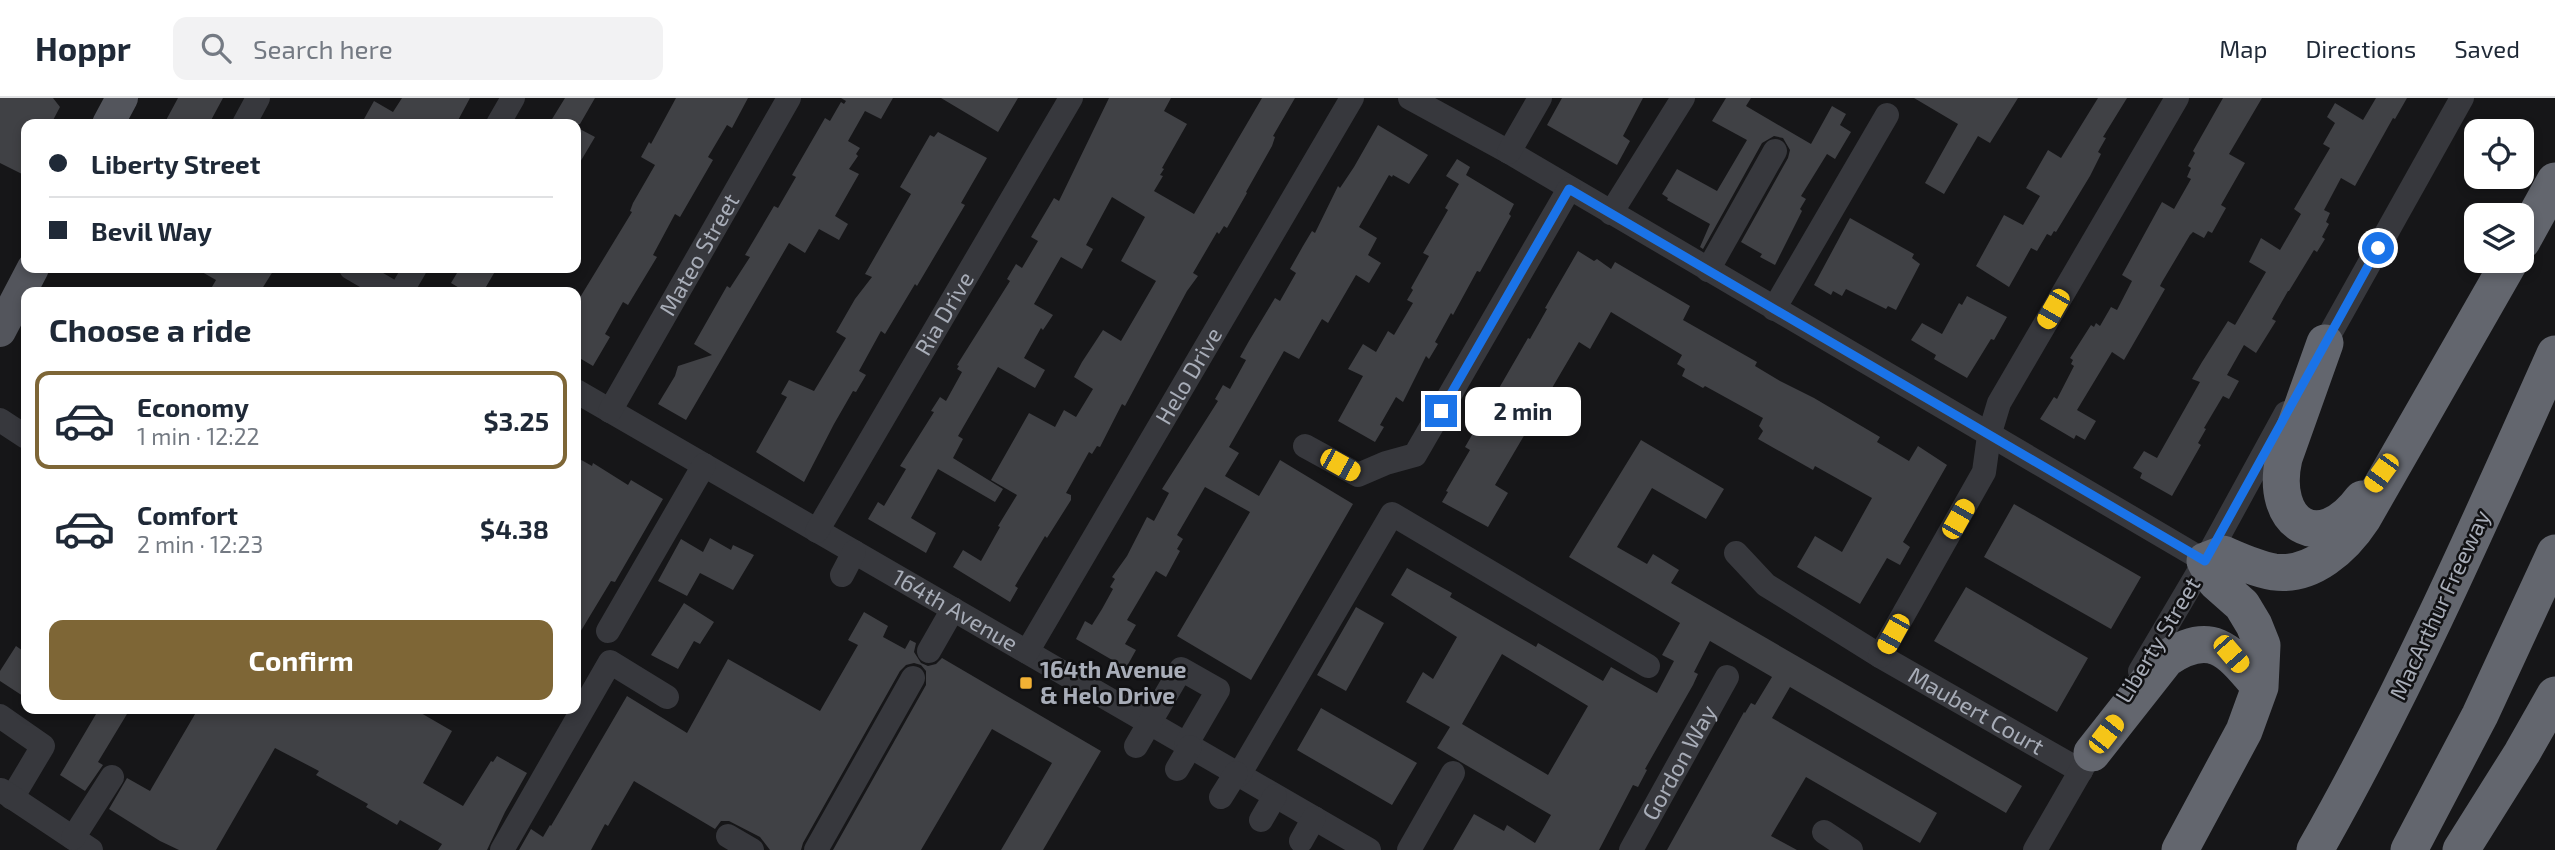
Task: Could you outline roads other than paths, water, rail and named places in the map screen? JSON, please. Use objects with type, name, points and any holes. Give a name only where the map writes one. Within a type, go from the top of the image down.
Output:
[{"type":"highway","points":[[2534,219],[2555,181]]},
{"type":"highway","points":[[2180,850],[2244,731],[2260,687],[2262,645],[2254,625],[2242,605],[2216,582],[2205,561],[2222,554],[2258,568],[2278,572],[2295,571],[2327,558],[2341,548],[2358,526],[2423,416],[2503,273]]},
{"type":"highway","points":[[2325,343],[2280,477],[2285,507],[2294,519],[2308,528],[2324,528],[2340,523],[2353,511],[2423,416]]},
{"type":"highway","name":"MacArthur Freeway","points":[[2315,850],[2360,770],[2422,648],[2555,354]]},
{"type":"highway","points":[[2409,850],[2490,694],[2555,553]]},
{"type":"highway","points":[[2086,762],[2166,659],[2178,651],[2191,647],[2217,646],[2231,654],[2260,687]]},
{"type":"highway","points":[[2461,850],[2555,695]]},
{"type":"main road","points":[[0,331],[21,291]]},
{"type":"street","points":[[247,119],[258,98]]},
{"type":"street","points":[[501,119],[513,98]]},
{"type":"street","name":"Mateo Street","points":[[610,411],[789,98]]},
{"type":"street","name":"Ria Drive","points":[[817,531],[1071,98]]},
{"type":"street","name":"Helo Drive","points":[[1027,652],[1352,98]]},
{"type":"street","points":[[1410,98],[1509,152],[2205,561]]},
{"type":"street","points":[[1509,152],[1540,98]]},
{"type":"street","points":[[1611,213],[1683,98]]},
{"type":"street","points":[[1880,656],[1984,472],[1989,436],[1999,403],[2177,98]]},
{"type":"street","name":"Liberty Street","points":[[2035,850],[2205,561],[2462,98]]},
{"type":"street","points":[[1774,309],[1886,116]]},
{"type":"street","points":[[1708,270],[1775,151]]},
{"type":"street","points":[[1305,446],[1358,475],[1385,463],[1415,455],[1569,189]]},
{"type":"street","points":[[360,273],[383,287]]},
{"type":"street","name":"164th Avenue","points":[[581,394],[1314,818],[1358,847]]},
{"type":"street","points":[[0,420],[21,434]]},
{"type":"street","points":[[608,631],[704,465]]},
{"type":"street","points":[[1221,797],[1238,774],[1392,514],[1648,666]]},
{"type":"street","points":[[842,575],[854,552]]},
{"type":"street","name":"Maubert Court","points":[[1736,553],[1766,585],[1880,656],[2086,762]]},
{"type":"street","points":[[929,651],[953,609]]},
{"type":"street","points":[[581,712],[610,662],[667,697]]},
{"type":"street","points":[[1136,746],[1181,669],[1218,690],[1177,769]]},
{"type":"street","name":"Gordon Way","points":[[1631,850],[1727,677]]},
{"type":"street","points":[[816,850],[913,678]]},
{"type":"street","points":[[502,850],[580,714]]},
{"type":"street","points":[[0,716],[43,746],[6,794],[83,844],[112,777]]},
{"type":"street","points":[[1409,850],[1454,773]]},
{"type":"street","points":[[1261,820],[1275,796]]},
{"type":"street","points":[[1301,841],[1314,818]]},
{"type":"street","points":[[1824,832],[1851,850]]},
{"type":"street","points":[[728,836],[751,850]]},
{"type":"place","name":"164th Avenue & Helo Drive","points":[[1026,683]]}]
